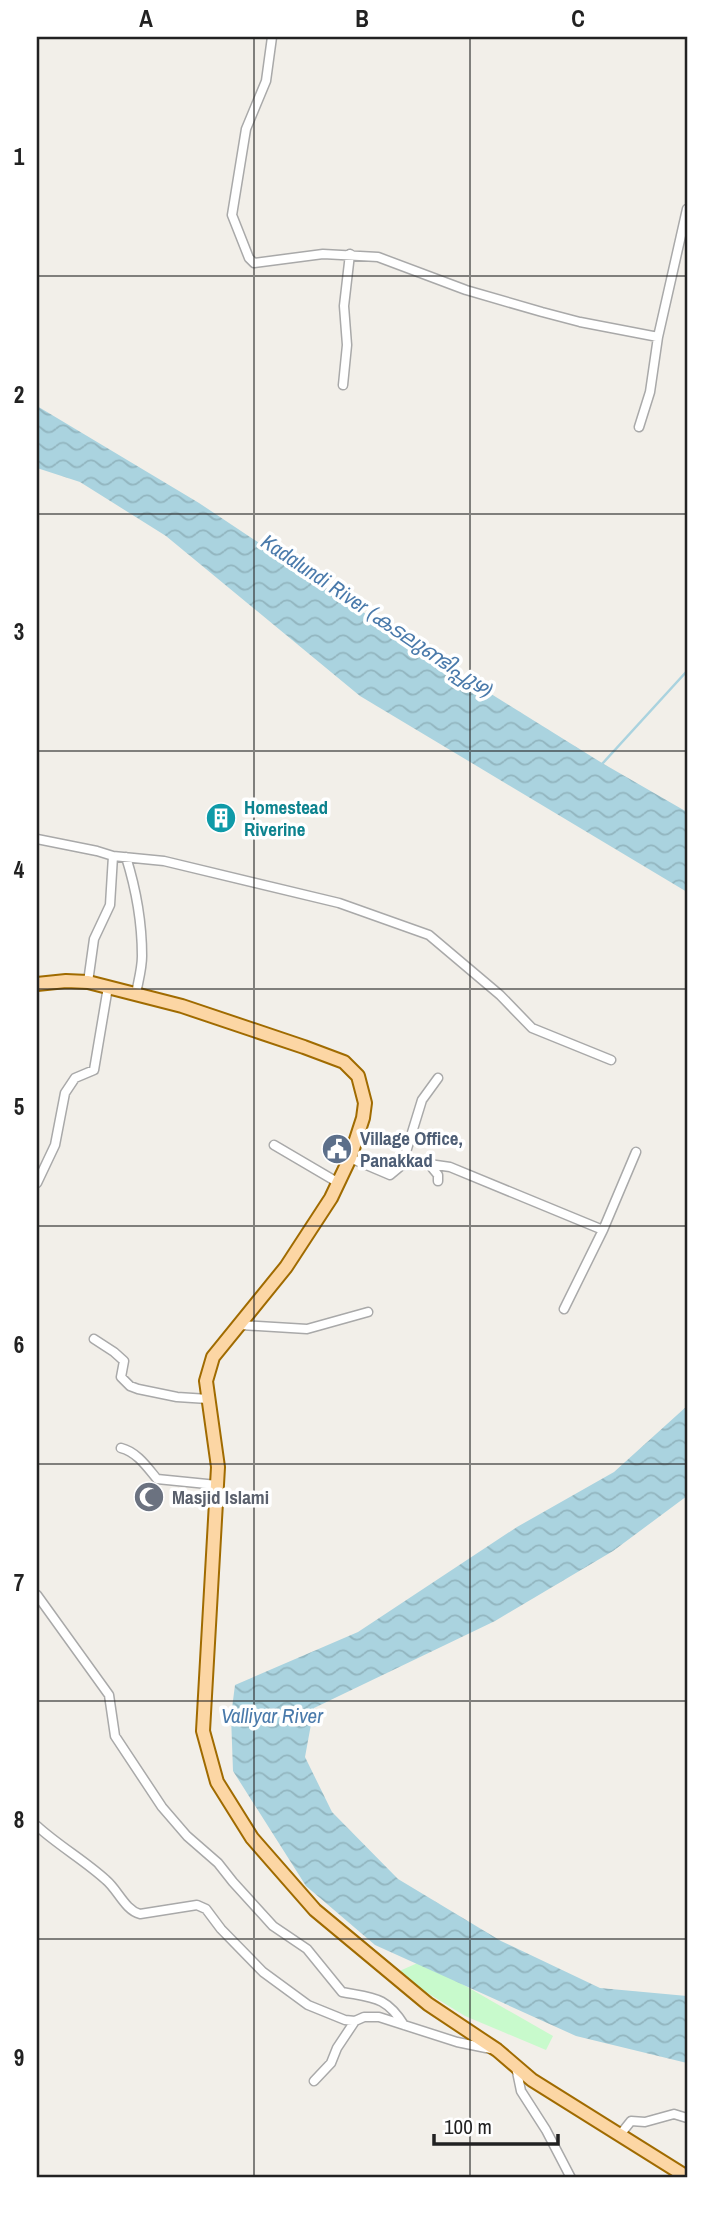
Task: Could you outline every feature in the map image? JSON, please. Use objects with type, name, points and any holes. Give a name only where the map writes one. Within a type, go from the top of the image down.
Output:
[{"type":"main road","points":[[37,984],[88,982],[182,1006],[344,1062],[358,1076],[365,1102],[363,1118],[350,1158],[331,1198],[286,1267],[213,1357],[206,1381],[218,1466],[203,1731],[216,1782],[252,1838],[315,1910],[428,2004],[498,2050],[532,2080],[687,2176]]},
{"type":"street","points":[[272,37],[265,81],[246,129],[232,215],[249,258],[254,263],[323,254],[378,257],[466,290],[542,312],[658,337]]},
{"type":"street","points":[[639,427],[650,392],[658,337],[687,209]]},
{"type":"street","points":[[343,385],[347,345],[344,306],[350,254]]},
{"type":"street","points":[[37,839],[113,856],[164,861],[338,903],[429,935],[500,995],[532,1028],[611,1060]]},
{"type":"street","points":[[88,982],[94,939],[110,905],[113,856]]},
{"type":"street","points":[[126,857],[134,881],[140,924],[142,958],[136,995]]},
{"type":"street","points":[[37,1183],[55,1145],[65,1093],[75,1078],[94,1070],[108,987]]},
{"type":"street","points":[[350,1158],[390,1175],[402,1165],[422,1100],[439,1078]]},
{"type":"street","points":[[274,1145],[337,1182]]},
{"type":"street","points":[[564,1309],[603,1230],[636,1152]]},
{"type":"street","points":[[402,1165],[429,1164],[450,1167],[603,1230]]},
{"type":"street","points":[[429,1164],[438,1175],[438,1181]]},
{"type":"street","points":[[241,1325],[307,1329],[368,1312]]},
{"type":"street","points":[[94,1339],[124,1361],[121,1377],[130,1386],[177,1397],[208,1399]]},
{"type":"street","points":[[121,1448],[139,1458],[157,1479],[217,1485]]},
{"type":"street","points":[[37,1595],[109,1695],[115,1737],[162,1807],[187,1836],[218,1863],[273,1926],[307,1949],[342,1992],[375,1998],[393,2007],[404,2025]]},
{"type":"street","points":[[37,1826],[107,1881],[133,1912],[140,1914],[197,1905],[206,1909],[221,1929],[263,1972],[308,2005],[327,2014],[355,2021]]},
{"type":"street","points":[[314,2081],[331,2063],[337,2048],[355,2021],[364,2017],[379,2017],[457,2042],[498,2050]]},
{"type":"street","points":[[515,2065],[521,2091],[546,2130],[571,2178]]},
{"type":"street","points":[[619,2136],[632,2121],[645,2122],[674,2114],[687,2118]]},
{"type":"street","points":[[672,2178],[687,2176]]},
{"type":"green space","points":[[422,1961],[553,2036],[546,2050],[465,2016],[395,1973]]},
{"type":"water","points":[[37,406],[199,503],[414,646],[602,763],[687,812],[687,892],[360,696],[166,536],[80,482],[37,468]]},
{"type":"water","name":"Valliyar River","points":[[687,1406],[687,1496],[613,1551],[495,1621],[314,1708],[305,1757],[332,1812],[398,1879],[501,1941],[600,1988],[687,1996],[687,2063],[576,2036],[375,1945],[306,1886],[233,1771],[231,1716],[235,1685],[358,1632],[517,1527],[614,1472]]},
{"type":"waterway","points":[[602,764],[687,671]]},
{"type":"place","name":"Homestead Riverine","points":[[221,818]]},
{"type":"place","name":"Village Office, Panakkad","points":[[337,1149]]},
{"type":"place","name":"Masjid Islami","points":[[149,1497]]},
{"type":"water label","name":"Kadalundi River (കടലുണ്ടിപ്പുഴ)","points":[[377,616]]}]
